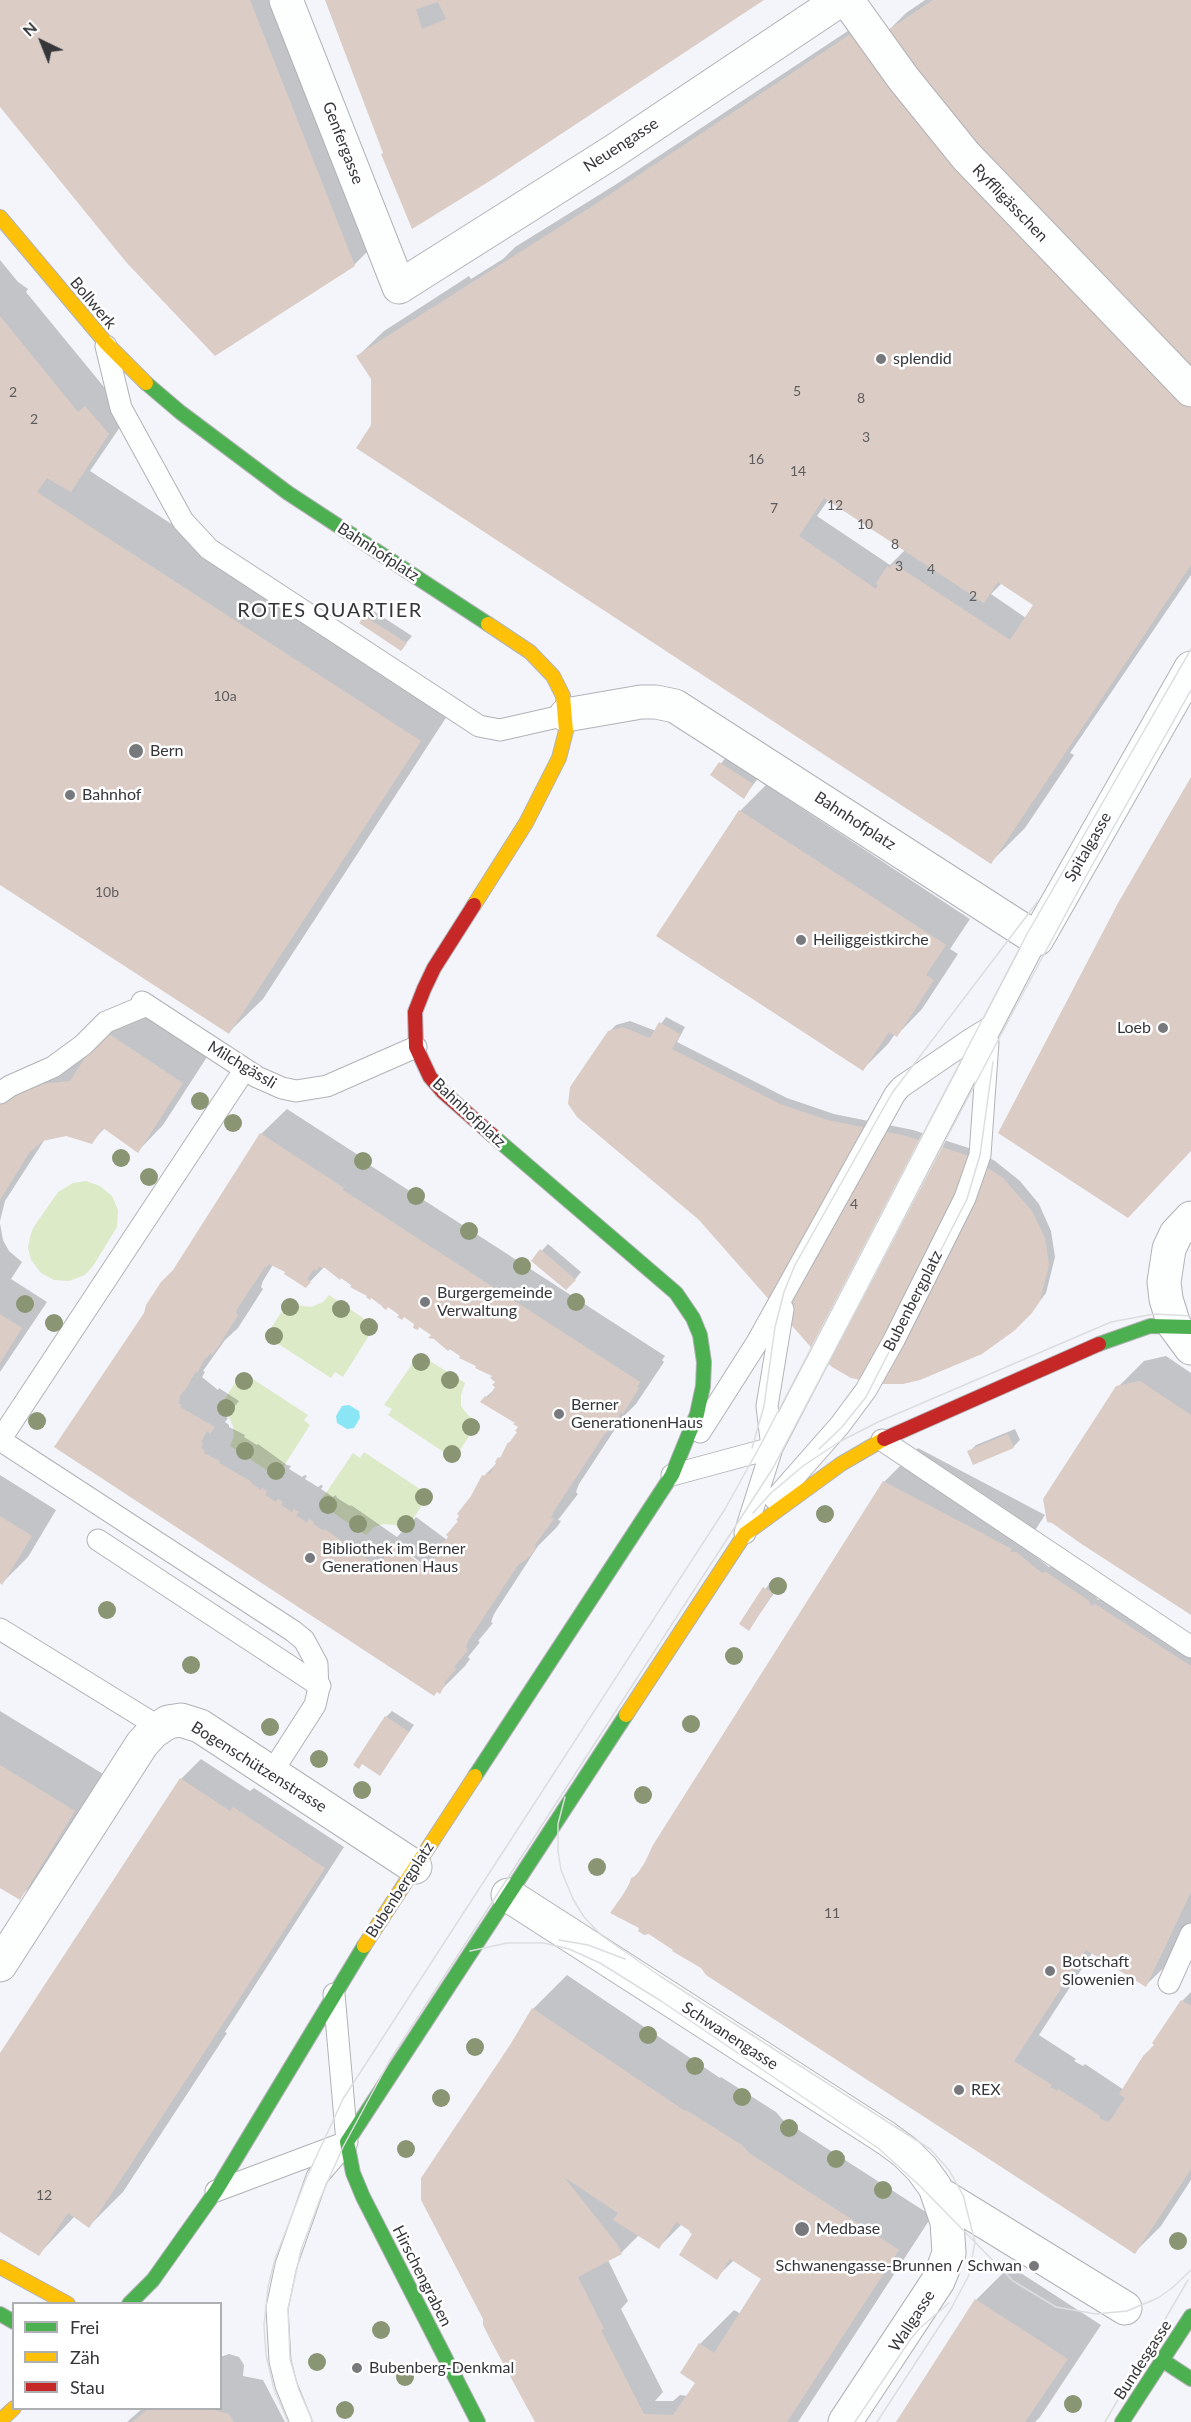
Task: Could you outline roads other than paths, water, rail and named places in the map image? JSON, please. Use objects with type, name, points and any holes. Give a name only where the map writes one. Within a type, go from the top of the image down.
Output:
[{"type":"main road","name":"Bollwerk","points":[[0,217],[106,343],[168,403]]},
{"type":"main road","name":"Bahnhofplatz","points":[[168,403],[268,480],[530,652],[554,676],[563,696],[566,716],[566,730],[559,758],[541,796],[434,968],[415,1012],[416,1047],[425,1070],[443,1092],[676,1293],[693,1318],[700,1335],[704,1362]]},
{"type":"main road","name":"Bubenbergplatz","points":[[347,2142],[745,1534],[841,1464],[882,1440],[1116,1336],[1150,1326],[1185,1333]]},
{"type":"main road","name":"Bubenbergplatz","points":[[131,2302],[153,2280],[216,2191],[334,1994],[672,1475],[697,1414],[703,1386],[704,1362]]},
{"type":"main road","name":"Hirschengraben","points":[[347,2142],[353,2174],[363,2198],[478,2422]]},
{"type":"main road","points":[[0,2267],[64,2302]]},
{"type":"main road","name":"Bundesgasse","points":[[1122,2422],[1191,2316]]},
{"type":"main road","points":[[1162,2360],[1191,2379]]},
{"type":"main road","points":[[0,2421],[13,2410]]},
{"type":"street","name":"Genfergasse","points":[[286,0],[399,287]]},
{"type":"street","name":"Neuengasse","points":[[399,287],[614,150],[840,0]]},
{"type":"street","name":"Ryffligässchen","points":[[847,0],[903,78],[966,156],[1191,390]]},
{"type":"street","name":"Spitalgasse","points":[[1037,939],[1191,668]]},
{"type":"street","name":"Bahnhofplatz","points":[[566,716],[641,702],[675,706],[1037,939]]},
{"type":"street","points":[[1185,1333],[1165,1290],[1166,1258],[1172,1241],[1191,1218]]},
{"type":"street","name":"Bogenschützenstrasse","points":[[159,1727],[176,1720],[191,1722],[272,1772],[415,1867]]},
{"type":"street","points":[[0,1965],[142,1744],[159,1727]]},
{"type":"street","name":"Schwanengasse","points":[[508,1895],[886,2138],[922,2169],[941,2201],[1125,2308]]},
{"type":"street","name":"Wallgasse","points":[[845,2422],[938,2281],[949,2253],[941,2201]]},
{"type":"lane","points":[[106,343],[120,408],[183,521],[208,549],[479,726],[500,730],[566,716]]},
{"type":"lane","name":"Spitalgasse","points":[[990,1028],[1037,939]]},
{"type":"lane","name":"Milchgässli","points":[[0,1093],[52,1067],[83,1045],[106,1022],[144,1003],[245,1069],[282,1089],[296,1092],[327,1086],[416,1047]]},
{"type":"lane","name":"Bubenbergplatz","points":[[672,1475],[756,1344],[895,1094],[910,1081],[990,1028]]},
{"type":"lane","name":"Bubenbergplatz","points":[[745,1534],[772,1448],[990,1028]]},
{"type":"lane","name":"Bubenbergplatz","points":[[745,1534],[856,1404],[894,1340],[965,1198],[980,1155],[985,1068],[990,1028]]},
{"type":"lane","points":[[245,1069],[0,1440],[294,1631],[304,1640],[315,1657],[320,1686],[315,1706],[272,1772]]},
{"type":"lane","name":"Bubenbergplatz","points":[[772,1448],[767,1406],[778,1328],[787,1294],[800,1262]]},
{"type":"lane","points":[[882,1440],[1191,1647]]},
{"type":"lane","points":[[672,1475],[772,1448]]},
{"type":"lane","points":[[98,1540],[320,1686]]},
{"type":"lane","points":[[0,1629],[159,1727]]},
{"type":"lane","points":[[1169,1983],[1191,1934]]},
{"type":"lane","points":[[301,2422],[286,2385],[280,2361],[276,2324],[278,2299],[291,2248],[317,2177],[347,2142],[334,1994]]},
{"type":"lane","points":[[216,2191],[347,2142]]},
{"type":"water","points":[[349,1405],[359,1411],[360,1418],[354,1428],[347,1429],[337,1423],[336,1416],[342,1406]]},
{"type":"tram line","points":[[288,2422],[274,2389],[266,2355],[264,2325],[268,2287],[275,2259],[305,2181],[343,2099],[725,1509],[1027,934],[1191,649]]},
{"type":"tram line","points":[[313,2422],[299,2390],[290,2359],[288,2309],[301,2250],[343,2147],[390,2060],[773,1468],[1013,1012],[1191,690]]},
{"type":"tram line","points":[[752,1448],[764,1406],[775,1327],[784,1292],[795,1265],[892,1093],[1038,901]]},
{"type":"tram line","points":[[819,1449],[842,1427],[866,1397],[967,1199],[980,1155],[993,1062]]},
{"type":"tram line","points":[[753,1513],[771,1493],[803,1466],[839,1442],[878,1422],[1111,1322],[1154,1314],[1191,1316]]},
{"type":"tram line","points":[[565,1797],[558,1824],[561,1870],[573,1899],[584,1917],[601,1935],[660,1976],[930,2149],[949,2170],[963,2195],[975,2242],[969,2275],[952,2307],[877,2422]]},
{"type":"tram line","points":[[559,1940],[588,1945],[625,1959]]},
{"type":"tram line","points":[[470,1951],[507,1943],[544,1943],[569,1949],[600,1963],[661,2001],[878,2148],[920,2186],[1013,2281],[1056,2307],[1096,2314],[1127,2311],[1158,2298],[1191,2270]]},
{"type":"tram line","points":[[1105,2422],[1188,2280]]},
{"type":"tram line","points":[[855,2422],[910,2340],[920,2328],[949,2303]]},
{"type":"place","name":"splendid","points":[[881,359]]},
{"type":"place","name":"Bern","points":[[136,751]]},
{"type":"place","name":"Bahnhof","points":[[70,795]]},
{"type":"place","name":"Heiliggeistkirche","points":[[801,940]]},
{"type":"place","name":"Loeb","points":[[1163,1028]]},
{"type":"place","name":"Burgergemeinde Verwaltung","points":[[425,1302]]},
{"type":"place","name":"Berner GenerationenHaus","points":[[559,1414]]},
{"type":"place","name":"Bibliothek im Berner Generationen Haus","points":[[310,1558]]},
{"type":"place","name":"Botschaft Slowenien","points":[[1050,1971]]},
{"type":"place","name":"REX","points":[[959,2090]]},
{"type":"place","name":"Medbase","points":[[802,2229]]},
{"type":"place","name":"Schwanengasse-Brunnen / Schwan","points":[[1034,2266]]},
{"type":"place","name":"Bubenberg-Denkmal","points":[[357,2368]]},
{"type":"district","name":"ROTES QUARTIER","points":[[330,611]]}]
